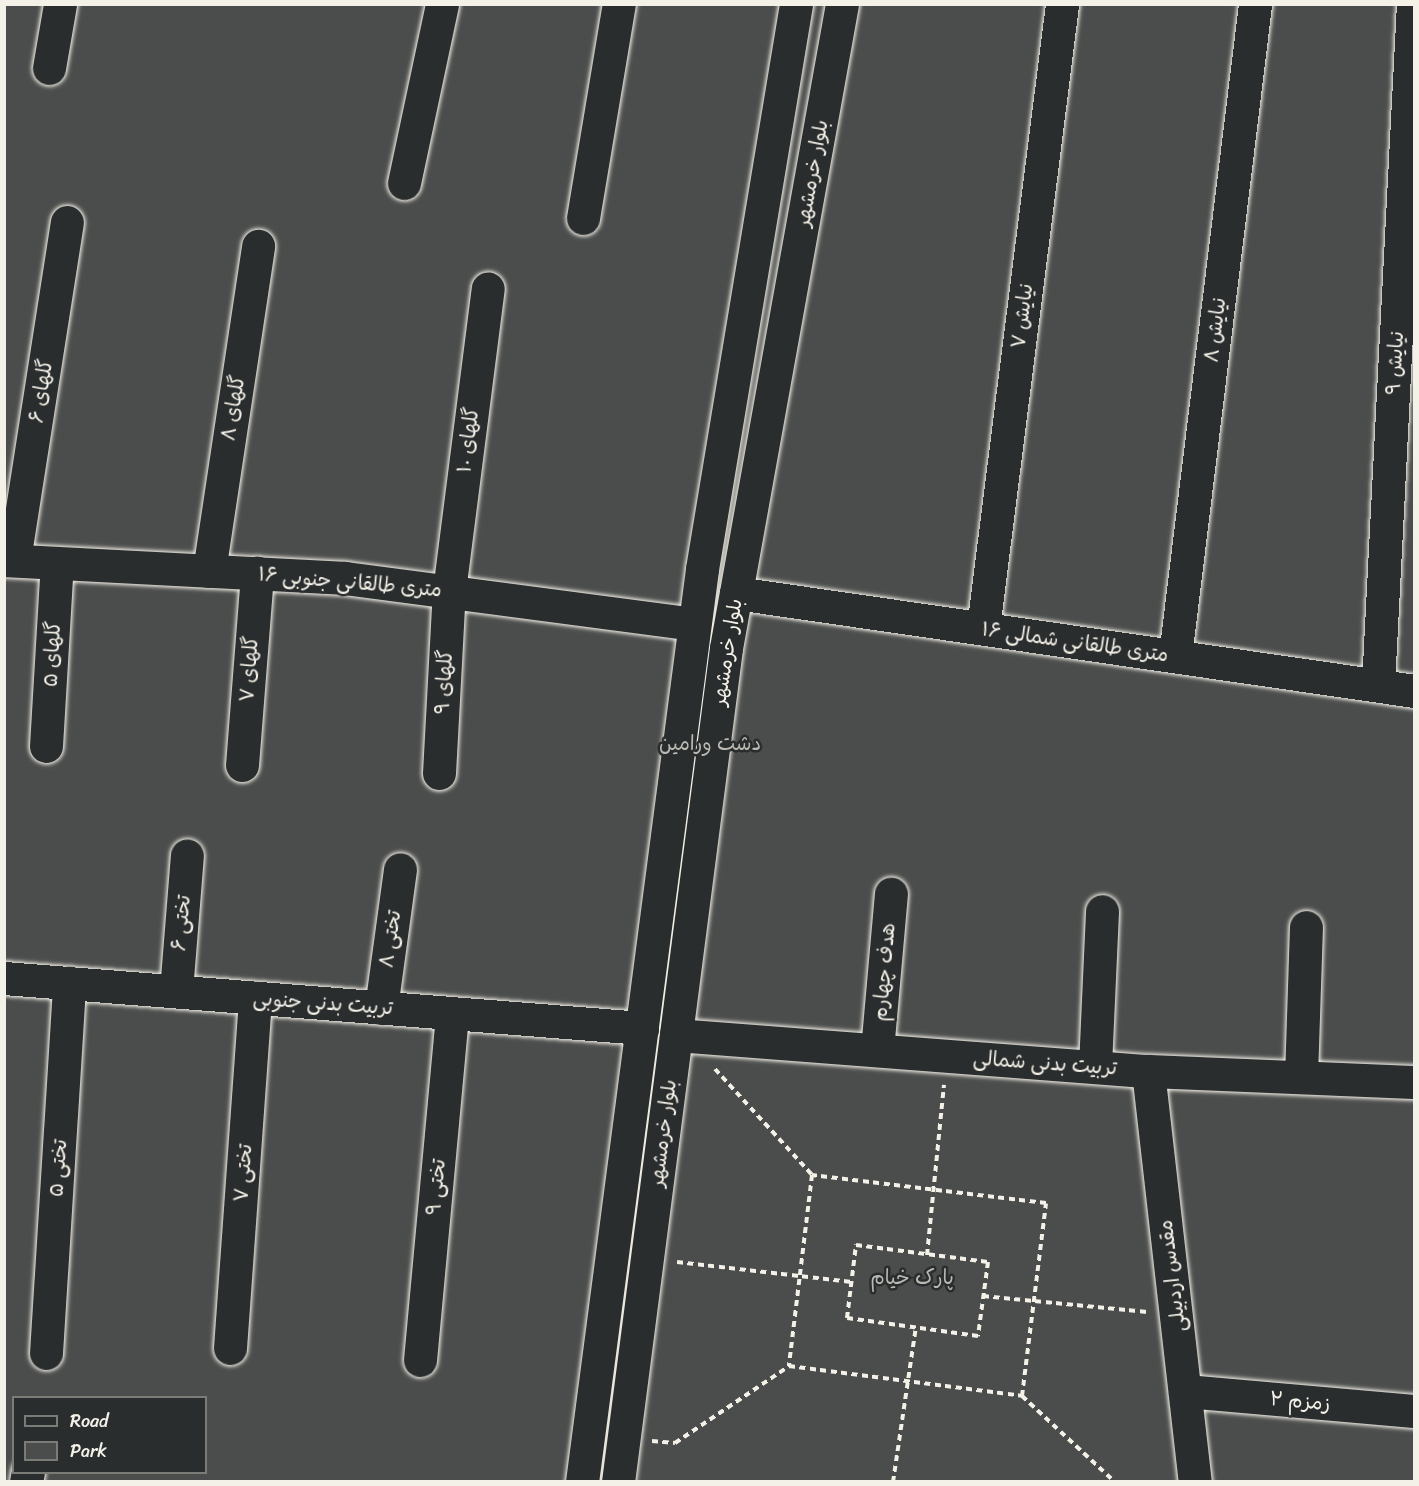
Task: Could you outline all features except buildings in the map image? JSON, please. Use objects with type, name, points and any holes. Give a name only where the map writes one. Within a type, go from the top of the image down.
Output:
[{"type":"street","points":[[49,68],[60,4]]},
{"type":"street","points":[[404,183],[442,4]]},
{"type":"street","points":[[583,218],[619,4]]},
{"type":"street","name":"بلوار خرمشهر","points":[[582,1482],[694,624],[796,4]]},
{"type":"street","name":"بلوار خرمشهر","points":[[618,1482],[736,593],[842,4]]},
{"type":"street","name":"نیایش ۷","points":[[983,628],[1062,4]]},
{"type":"street","name":"نیایش ۸","points":[[1175,656],[1255,4]]},
{"type":"street","name":"نیایش ۹","points":[[1378,685],[1413,4]]},
{"type":"street","name":"گلهای ۶","points":[[9,560],[68,222]]},
{"type":"street","name":"گلهای ۸","points":[[209,570],[258,246]]},
{"type":"street","name":"گلهای ۱۰","points":[[449,591],[488,288]]},
{"type":"street","name":"۱۶ متری طالقانی جنوبی","points":[[9,560],[345,578],[694,624]]},
{"type":"street","name":"گلهای ۵","points":[[46,746],[57,563]]},
{"type":"street","name":"گلهای ۷","points":[[242,765],[256,573]]},
{"type":"street","name":"گلهای ۹","points":[[439,772],[449,591]]},
{"type":"street","name":"۱۶ متری طالقانی شمالی","points":[[736,593],[1414,691]]},
{"type":"street","name":"تختی ۶","points":[[176,991],[187,855]]},
{"type":"street","name":"تختی ۸","points":[[381,1008],[400,869]]},
{"type":"street","name":"هدف چهارم","points":[[878,1050],[891,894]]},
{"type":"street","points":[[1095,1066],[1102,911]]},
{"type":"street","points":[[1301,1077],[1306,927]]},
{"type":"street","name":"تربیت بدنی جنوبی","points":[[4,978],[642,1028]]},
{"type":"street","name":"تختی ۵","points":[[45,1353],[69,983]]},
{"type":"street","name":"تختی ۷","points":[[230,1348],[255,998]]},
{"type":"street","name":"تختی ۹","points":[[420,1360],[452,1013]]},
{"type":"street","name":"تربیت بدنی شمالی","points":[[676,1035],[1148,1071],[1414,1082]]},
{"type":"street","name":"مقدس اردبیلی","points":[[1148,1071],[1195,1482]]},
{"type":"street","name":"زمزم ۲","points":[[1185,1391],[1414,1411]]},
{"type":"path","points":[[676,1035],[722,1076],[812,1175],[1046,1203],[1022,1395]]},
{"type":"path","points":[[927,1255],[946,1056]]},
{"type":"path","points":[[789,1366],[812,1175]]},
{"type":"path","points":[[856,1245],[988,1262],[978,1335],[847,1318],[852,1282],[856,1245]]},
{"type":"path","points":[[647,1259],[852,1282]]},
{"type":"path","points":[[983,1296],[1176,1314]]},
{"type":"path","points":[[892,1482],[916,1327]]},
{"type":"path","points":[[624,1438],[675,1443],[789,1366],[1022,1395],[1115,1482]]},
{"type":"green space","name":"دشت ورامین","points":[[5,5],[1414,5],[1414,1481],[5,1482]]},
{"type":"park label","name":"پارک خیام","points":[[912,1277]]}]
